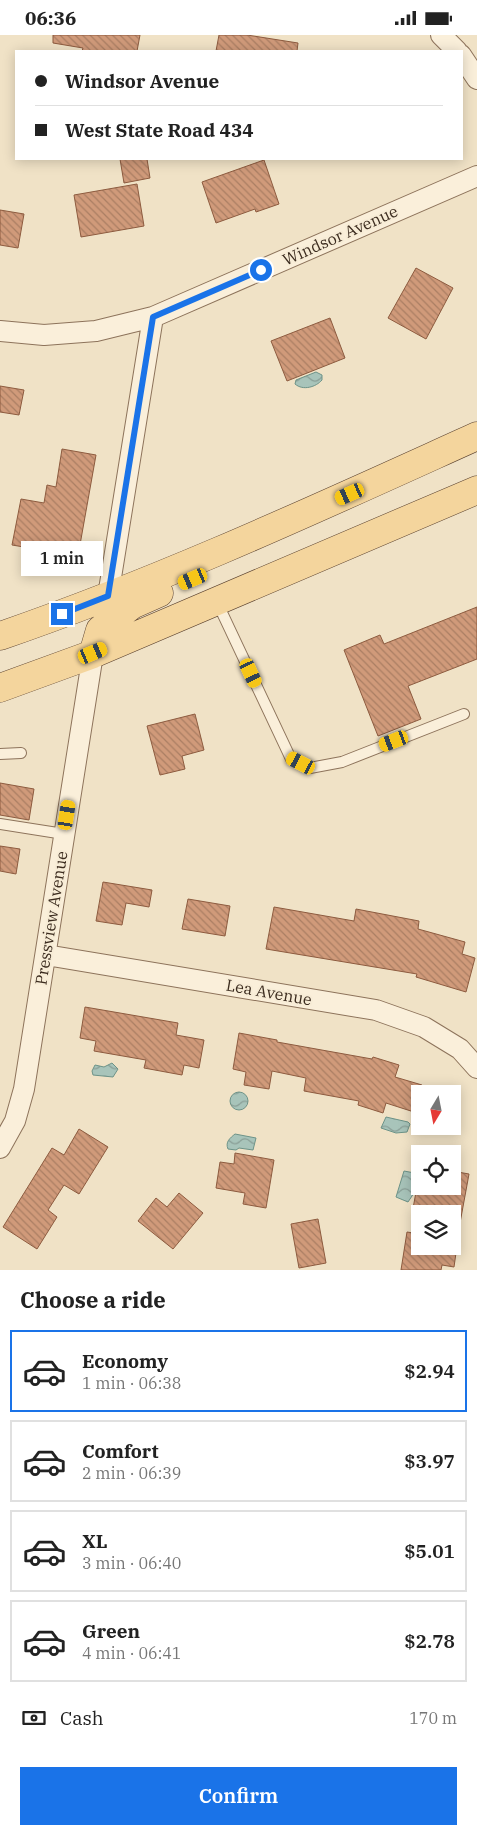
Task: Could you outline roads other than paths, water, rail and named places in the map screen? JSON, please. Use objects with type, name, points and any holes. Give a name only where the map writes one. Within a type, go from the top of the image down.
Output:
[{"type":"main road","points":[[0,636],[108,596],[240,543],[477,436]]},
{"type":"main road","points":[[0,688],[93,653],[477,490]]},
{"type":"main road","points":[[93,653],[100,630],[132,605],[208,572],[240,543]]},
{"type":"street","points":[[441,35],[456,50]]},
{"type":"street","points":[[463,58],[477,79]]},
{"type":"street","name":"Windsor Avenue","points":[[0,331],[44,335],[96,331],[153,317],[477,175]]},
{"type":"street","points":[[108,596],[153,317]]},
{"type":"street","name":"Pressview Avenue","points":[[0,1147],[15,1121],[24,1089],[93,653]]},
{"type":"street","name":"Lea Avenue","points":[[46,955],[376,1010],[424,1027],[460,1049],[477,1068]]},
{"type":"lane","points":[[216,601],[291,759],[310,768],[342,762],[464,715]]},
{"type":"lane","points":[[0,754],[21,753]]},
{"type":"lane","points":[[0,824],[64,834]]},
{"type":"water","points":[[316,372],[322,375],[322,380],[316,385],[305,388],[295,384],[296,380]]},
{"type":"water","points":[[112,1063],[118,1069],[113,1077],[93,1075],[92,1071],[95,1065],[104,1067]]},
{"type":"water","points":[[235,1092],[243,1092],[248,1097],[246,1108],[235,1110],[230,1105],[230,1097]]},
{"type":"water","points":[[386,1117],[408,1122],[410,1124],[407,1132],[396,1133],[381,1128]]},
{"type":"water","points":[[235,1134],[256,1138],[253,1150],[228,1149],[228,1142]]},
{"type":"water","points":[[404,1171],[411,1172],[411,1195],[413,1195],[408,1202],[396,1197]]}]
